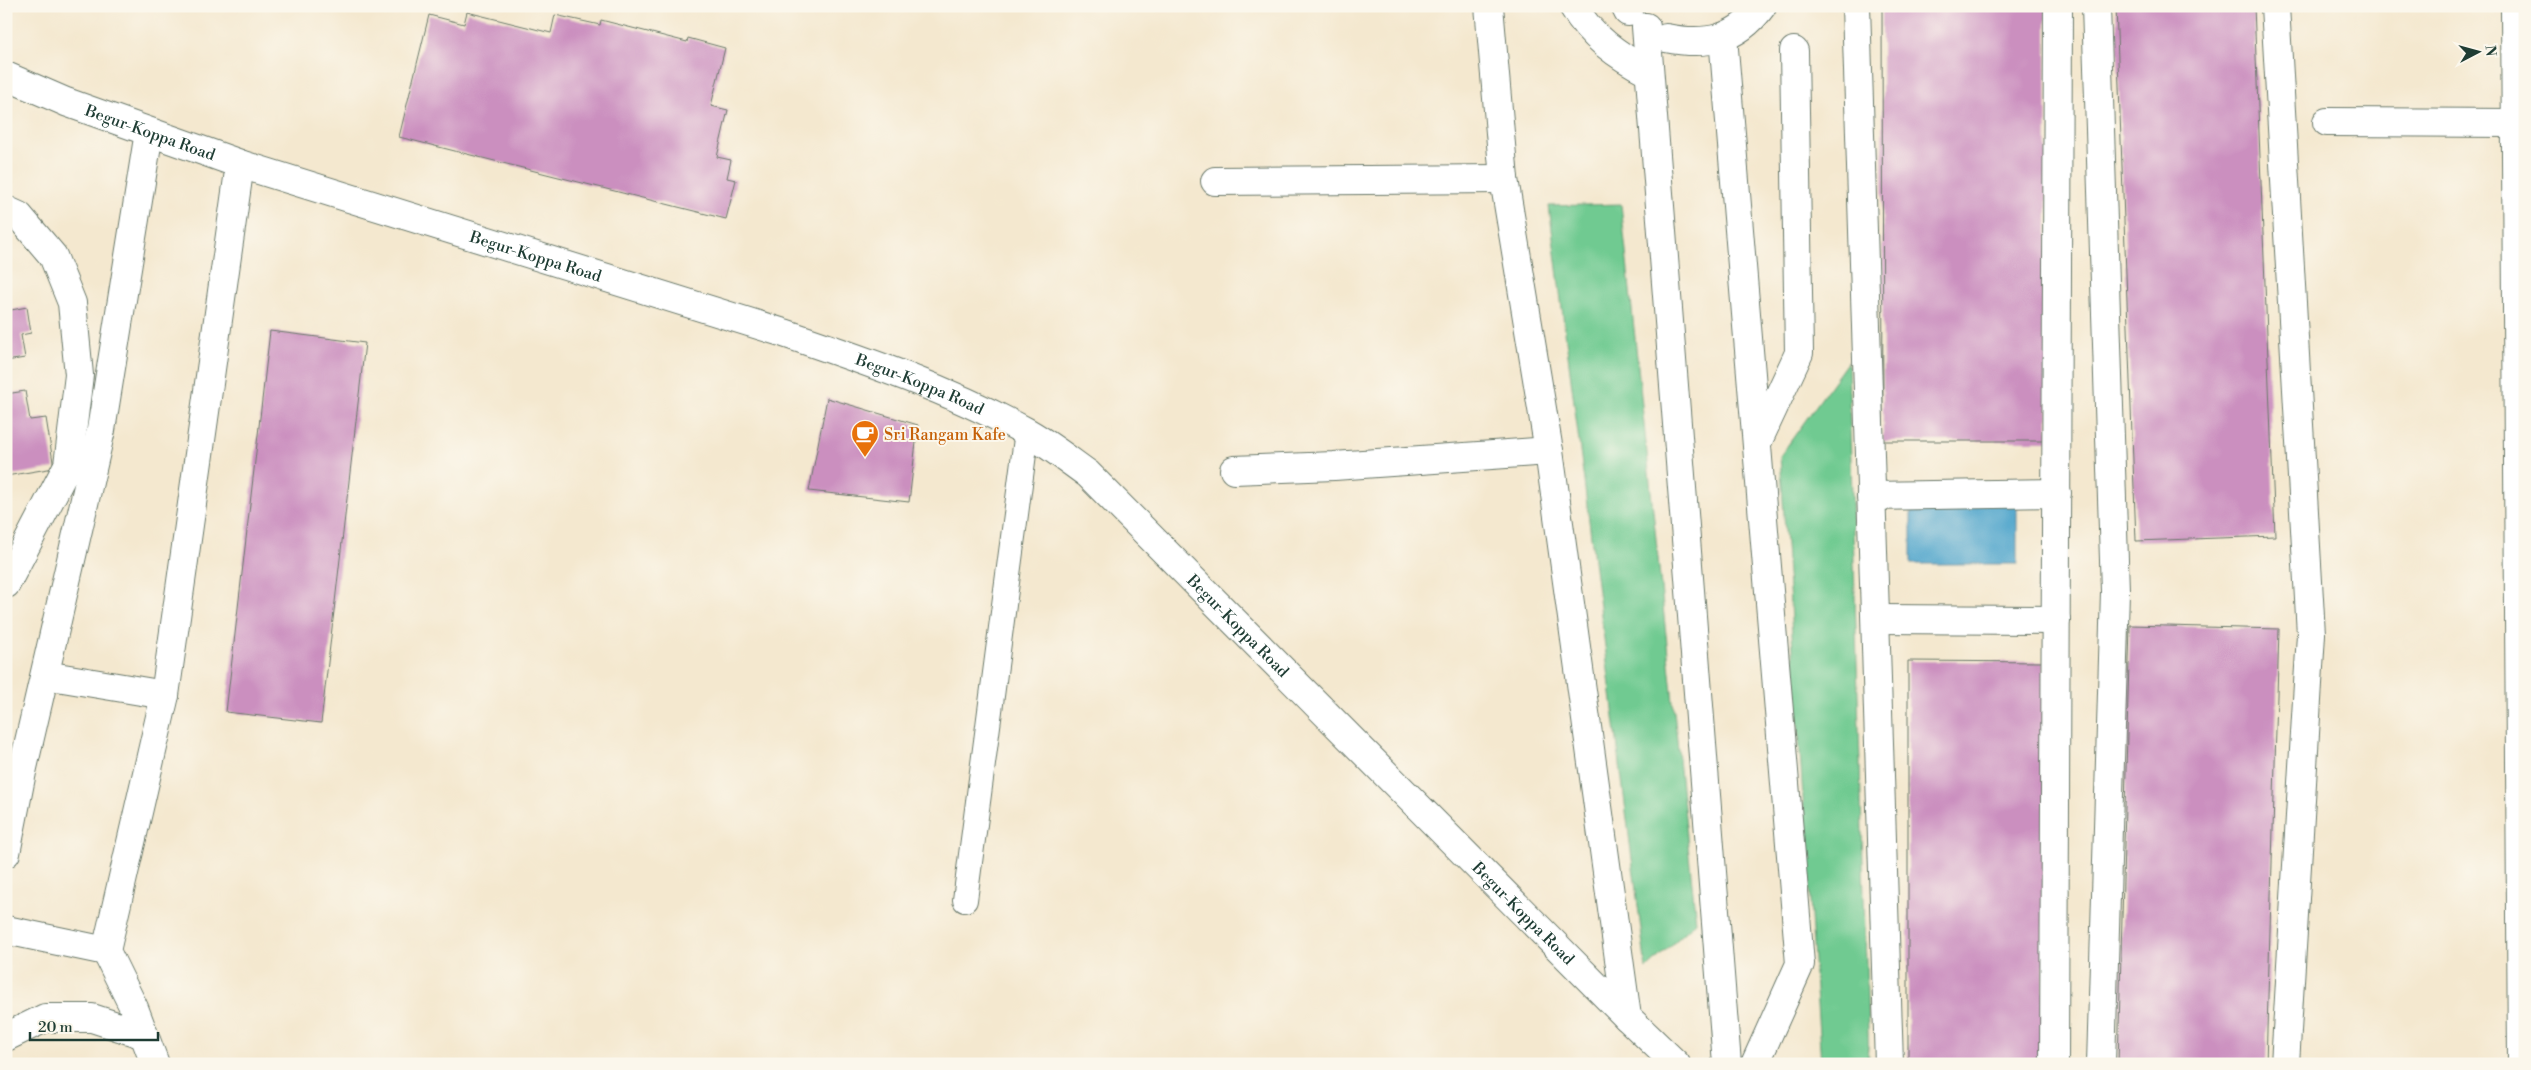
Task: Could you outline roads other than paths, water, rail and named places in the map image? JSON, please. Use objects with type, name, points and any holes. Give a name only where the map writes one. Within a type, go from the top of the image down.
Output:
[{"type":"street","points":[[1489,6],[1504,179],[1549,451],[1627,1017]]},
{"type":"street","points":[[1573,6],[1598,38],[1622,58],[1649,72]]},
{"type":"street","points":[[1641,21],[1689,43],[1712,40],[1734,32],[1753,19],[1762,6]]},
{"type":"street","points":[[1856,6],[1889,1064]]},
{"type":"street","points":[[2054,1064],[2058,6]]},
{"type":"street","points":[[2096,6],[2116,591],[2101,1064]]},
{"type":"street","points":[[2276,6],[2311,634],[2285,1064]]},
{"type":"street","points":[[2515,6],[2522,1064]]},
{"type":"street","points":[[1641,21],[1649,72],[1727,1064]]},
{"type":"street","points":[[1723,36],[1800,964],[1755,1064]]},
{"type":"street","points":[[1756,444],[1799,353],[1794,51]]},
{"type":"street","name":"Begur-Koppa Road","points":[[6,76],[148,132],[240,164],[784,333],[922,381],[1027,432],[1088,474],[1627,1017],[1676,1064]]},
{"type":"street","points":[[2327,122],[2516,123]]},
{"type":"street","points":[[7,849],[101,430],[148,132]]},
{"type":"street","points":[[155,1064],[134,1008],[106,951],[165,695],[240,164]]},
{"type":"street","points":[[1215,181],[1504,179]]},
{"type":"street","points":[[6,210],[19,216],[53,256],[72,303],[79,375],[68,465],[6,584]]},
{"type":"street","points":[[1234,470],[1334,466],[1549,451]]},
{"type":"street","points":[[1871,496],[2057,493]]},
{"type":"street","points":[[1876,619],[2056,620]]},
{"type":"street","points":[[45,675],[165,695]]},
{"type":"street","points":[[6,930],[106,951]]},
{"type":"street","points":[[6,1037],[45,1018],[92,1018],[144,1034]]},
{"type":"lane","points":[[965,900],[1027,432]]},
{"type":"water","points":[[1911,500],[2017,500],[2017,564],[1911,564]]},
{"type":"place","name":"Sri Rangam Kafe","points":[[865,458]]}]
